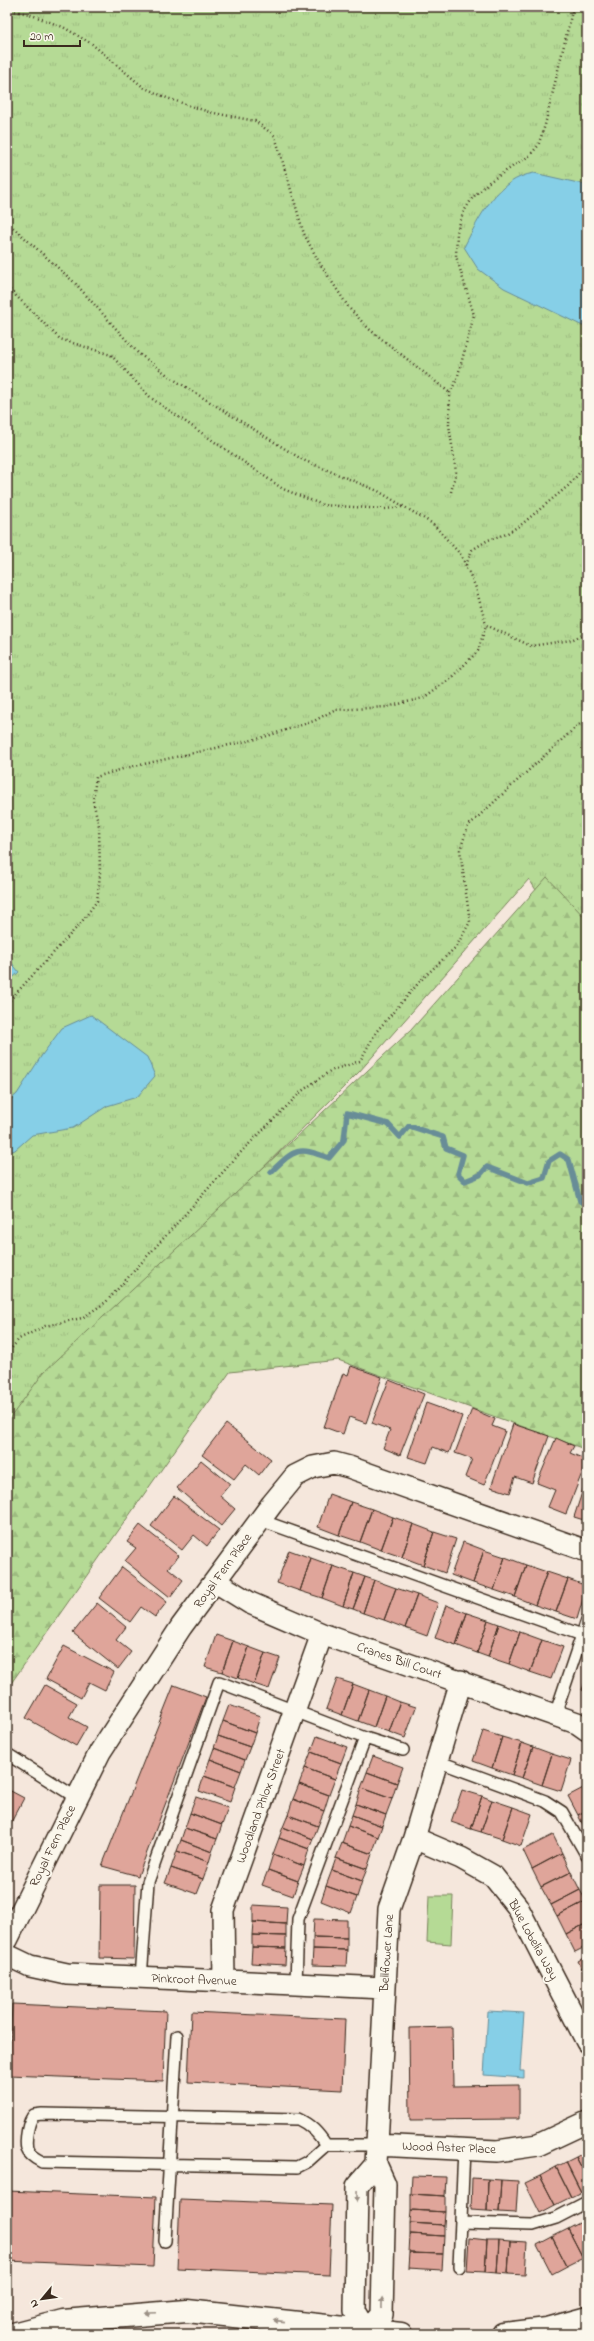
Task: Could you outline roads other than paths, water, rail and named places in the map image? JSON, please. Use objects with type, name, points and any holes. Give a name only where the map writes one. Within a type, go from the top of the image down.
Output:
[{"type":"street","name":"Royal Fern Place","points":[[7,1940],[100,1752],[181,1627],[216,1582],[260,1520],[295,1476],[313,1467],[334,1463],[587,1551]]},
{"type":"street","name":"Cranes Bill Court","points":[[216,1582],[250,1603],[322,1634],[461,1681],[555,1715],[577,1723],[587,1730]]},
{"type":"street","name":"Woodland Phlox Street","points":[[224,1982],[223,1910],[322,1634]]},
{"type":"street","name":"Bellflower Lane","points":[[367,2332],[382,2315],[385,2184],[377,2155],[389,1910],[414,1838],[461,1681]]},
{"type":"street","name":"Blue Lobelia Way","points":[[414,1838],[461,1858],[493,1876],[517,1906],[587,2042]]},
{"type":"street","name":"Pinkroot Avenue","points":[[7,1955],[30,1966],[67,1974],[385,1988]]},
{"type":"street","name":"Wood Aster Place","points":[[377,2155],[464,2149],[497,2151],[538,2145],[587,2122]]},
{"type":"street","points":[[367,2332],[355,2312],[357,2186],[377,2155]]},
{"type":"street","points":[[13,2334],[63,2321],[187,2311],[367,2332],[401,2334]]},
{"type":"street","points":[[503,2334],[547,2329],[587,2318]]},
{"type":"lane","points":[[260,1520],[582,1634]]},
{"type":"lane","points":[[555,1715],[587,1620]]},
{"type":"lane","points":[[141,1978],[148,1882],[219,1682],[365,1738],[403,1750]]},
{"type":"lane","points":[[296,1984],[298,1919],[365,1738]]},
{"type":"lane","points":[[7,1754],[77,1798]]},
{"type":"lane","points":[[437,1761],[545,1801],[562,1812],[587,1856]]},
{"type":"lane","points":[[165,2241],[177,2036]]},
{"type":"lane","points":[[326,2145],[307,2162],[297,2166],[42,2162],[33,2157],[27,2149],[29,2120],[34,2115],[173,2115],[298,2119],[319,2134],[326,2145],[377,2155]]},
{"type":"lane","points":[[459,2267],[464,2149]]},
{"type":"lane","points":[[461,2223],[533,2225],[556,2218],[587,2202]]},
{"type":"water","points":[[534,173],[587,185],[587,328],[504,288],[478,269],[464,247],[483,212],[500,191],[521,177]]},
{"type":"water","points":[[7,957],[19,972],[7,983]]},
{"type":"water","points":[[91,1015],[147,1057],[155,1076],[137,1097],[107,1106],[73,1128],[32,1135],[15,1150],[7,1153],[7,1103],[17,1094],[42,1055],[62,1028]]},
{"type":"water","points":[[488,2011],[524,2013],[520,2071],[524,2071],[524,2078],[484,2075]]},
{"type":"waterway","points":[[271,1172],[291,1154],[297,1152],[310,1152],[329,1158],[344,1140],[347,1113],[388,1124],[400,1137],[409,1126],[443,1137],[446,1148],[463,1155],[458,1174],[465,1181],[480,1175],[487,1167],[528,1183],[544,1178],[549,1161],[560,1154],[569,1160],[580,1201],[587,1205]]}]
